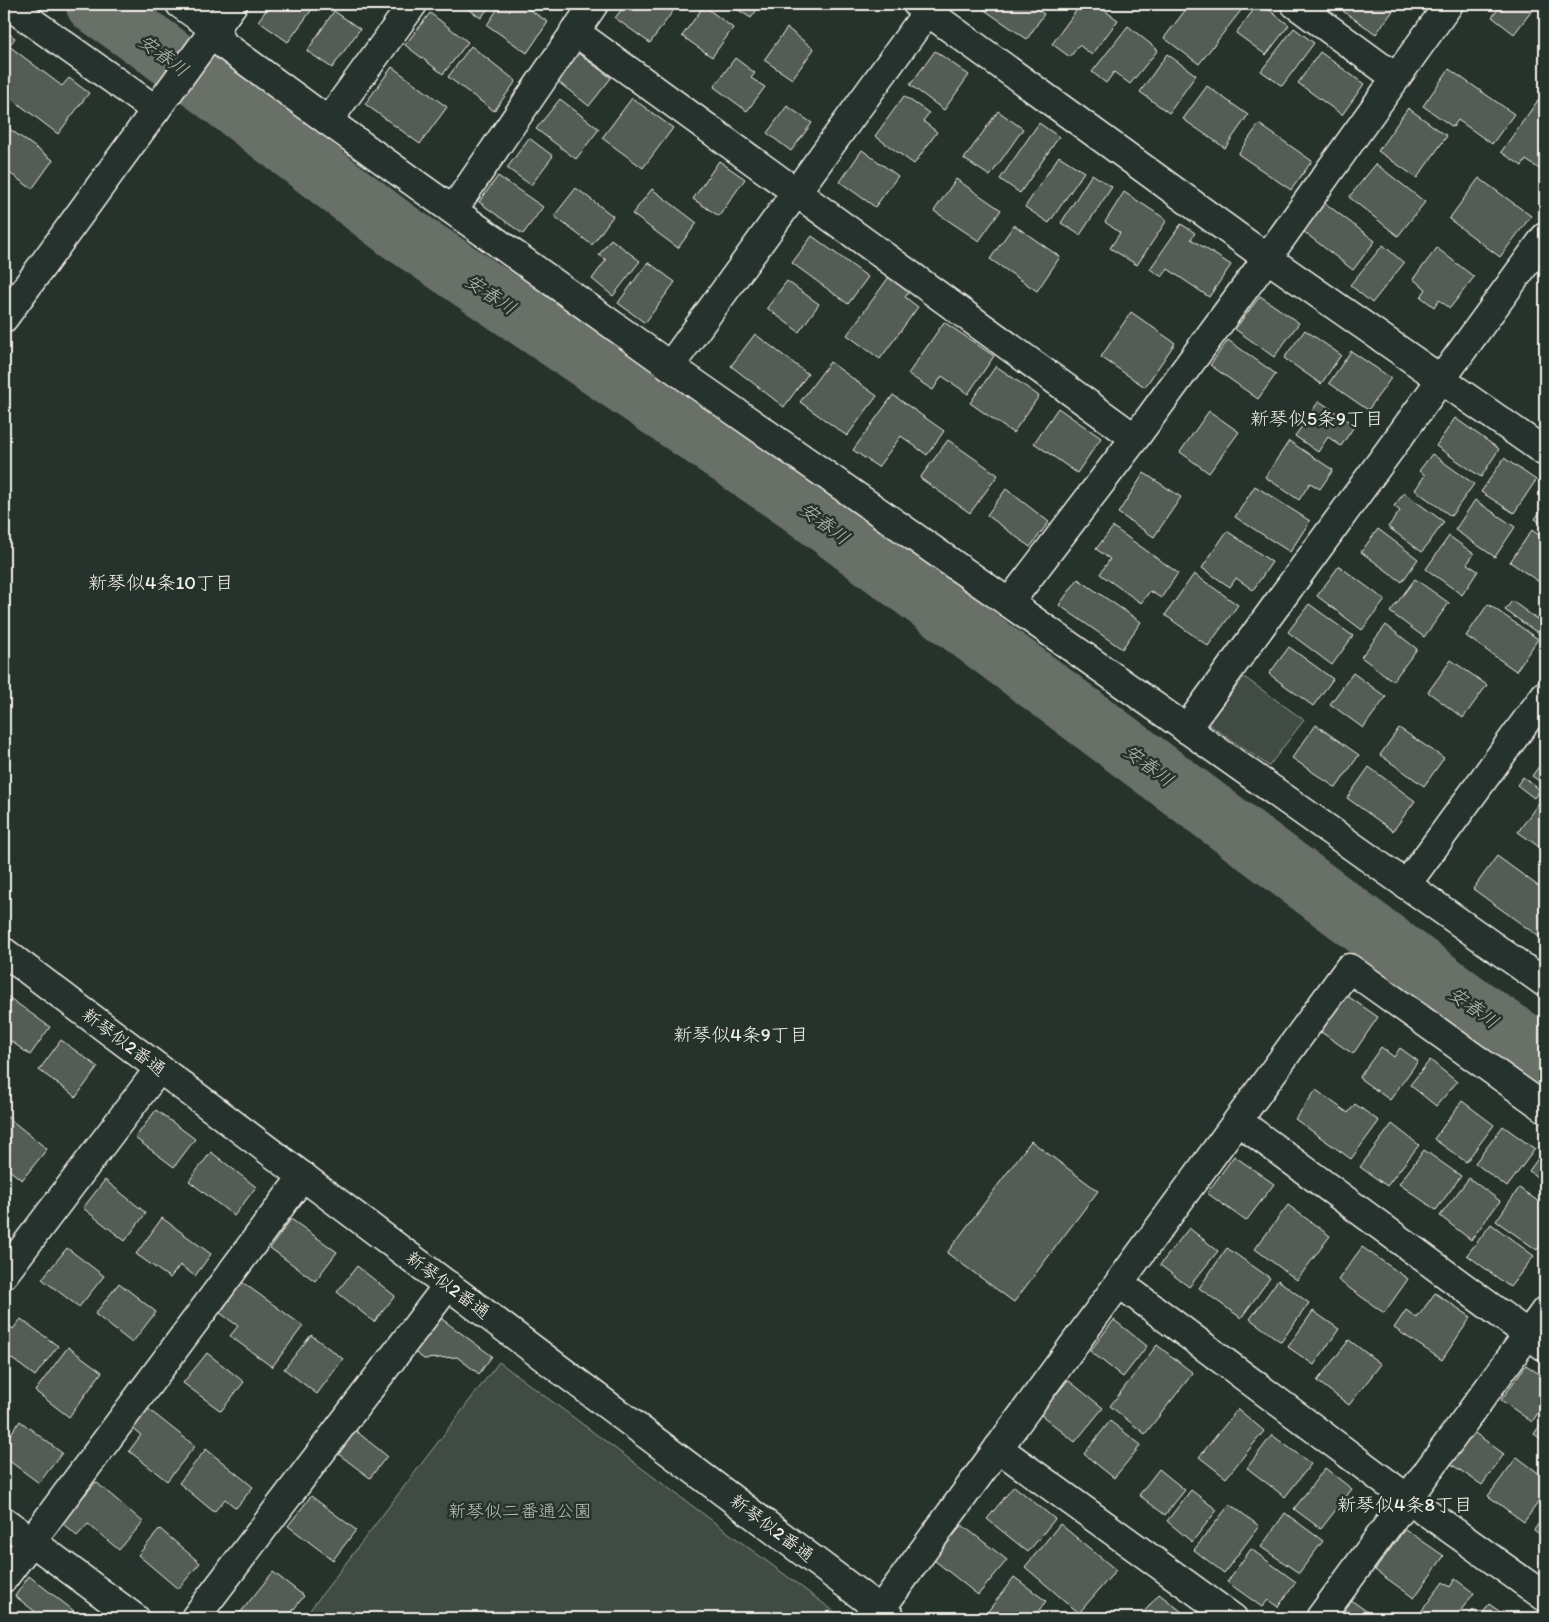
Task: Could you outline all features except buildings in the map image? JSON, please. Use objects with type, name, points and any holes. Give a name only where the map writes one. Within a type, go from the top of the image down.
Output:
[{"type":"street","points":[[7,4],[156,110]]},
{"type":"street","points":[[180,4],[208,39],[224,45],[670,366],[1009,603],[1545,983]]},
{"type":"street","points":[[4,318],[233,4]]},
{"type":"street","points":[[328,121],[413,4]]},
{"type":"street","points":[[453,210],[594,4]]},
{"type":"street","points":[[1296,4],[1396,78]]},
{"type":"street","points":[[1009,603],[1135,438],[1449,4]]},
{"type":"street","points":[[670,366],[797,191],[926,6],[1267,258],[1545,452]]},
{"type":"street","points":[[574,31],[1135,438]]},
{"type":"street","points":[[1186,729],[1545,237]]},
{"type":"street","points":[[1406,885],[1545,694]]},
{"type":"street","name":"新琴似2番通","points":[[4,953],[886,1614]]},
{"type":"street","points":[[886,1614],[998,1448],[1349,968],[1545,1108]]},
{"type":"street","points":[[4,1274],[159,1069]]},
{"type":"street","points":[[1238,1121],[1537,1341]]},
{"type":"street","points":[[4,1578],[302,1176]]},
{"type":"street","points":[[1119,1283],[1407,1498],[1545,1597]]},
{"type":"street","points":[[195,1618],[448,1285]]},
{"type":"street","points":[[1320,1618],[1407,1498],[1537,1341],[1545,1311]]},
{"type":"street","points":[[998,1448],[1233,1618]]},
{"type":"street","points":[[4,1521],[135,1618]]},
{"type":"green space","points":[[1244,677],[1304,720],[1269,766],[1208,724]]},
{"type":"green space","name":"新琴似二番通公園","points":[[499,1362],[843,1618],[304,1618]]},
{"type":"waterway","name":"安春川","points":[[95,4],[158,48],[397,230],[800,504],[1481,1013],[1545,1056]]},
{"type":"district","name":"新琴似5条9丁目","points":[[1317,418]]},
{"type":"district","name":"新琴似4条10丁目","points":[[161,582]]},
{"type":"district","name":"新琴似4条9丁目","points":[[741,1034]]},
{"type":"district","name":"新琴似4条8丁目","points":[[1405,1504]]}]
